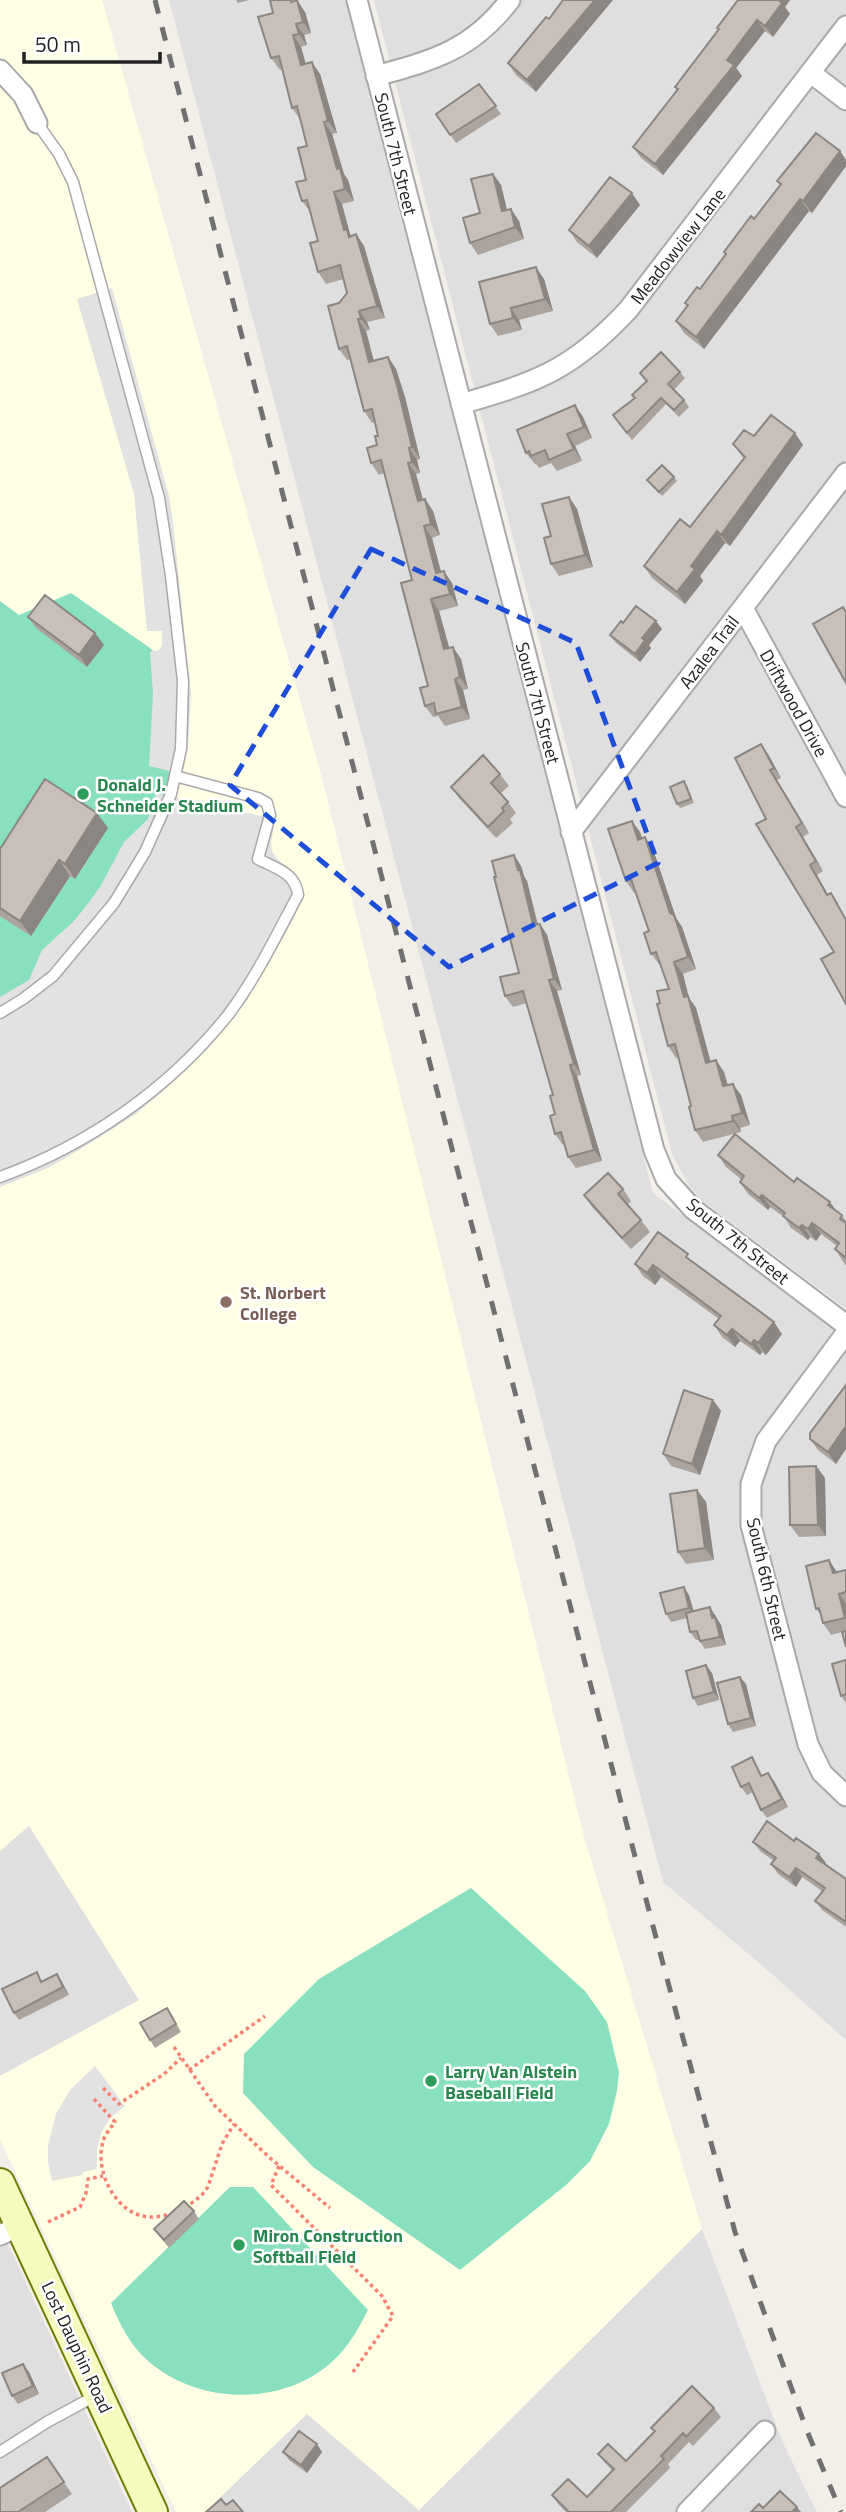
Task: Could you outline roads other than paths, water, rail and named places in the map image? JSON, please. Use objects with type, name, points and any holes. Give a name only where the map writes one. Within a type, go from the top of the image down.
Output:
[{"type":"main road","name":"Lost Dauphin Road","points":[[0,2183],[10,2230],[99,2395],[153,2512]]},
{"type":"street","name":"South 7th Street","points":[[357,0],[654,1150],[666,1179],[693,1209],[846,1325]]},
{"type":"street","points":[[376,76],[452,52],[482,30],[510,0]]},
{"type":"street","name":"Meadowview Lane","points":[[461,404],[521,387],[545,377],[573,361],[603,337],[628,310],[846,26]]},
{"type":"street","points":[[0,70],[23,95],[37,123]]},
{"type":"street","points":[[811,73],[846,100]]},
{"type":"street","name":"Azalea Trail","points":[[571,832],[846,473]]},
{"type":"street","name":"Driftwood Drive","points":[[743,608],[846,797]]},
{"type":"street","name":"South 6th Street","points":[[846,1333],[766,1441],[751,1484],[751,1525],[808,1744],[822,1773],[846,1796]]},
{"type":"street","points":[[687,2512],[765,2431]]},
{"type":"lane","points":[[0,1013],[53,976],[114,904],[145,852],[171,794],[181,749],[183,681],[159,498],[73,182],[59,154],[37,123]]},
{"type":"lane","points":[[0,1177],[78,1142],[159,1086],[194,1053],[229,1013],[263,961],[298,895],[297,884],[291,877],[257,859],[270,815],[267,803],[258,798],[175,776]]},
{"type":"lane","points":[[0,2452],[47,2422],[99,2395]]},
{"type":"railway","points":[[155,0],[654,1930],[735,2232],[807,2431],[841,2512]]},
{"type":"place","name":"Donald J. Schneider Stadium","points":[[83,794]]},
{"type":"place","name":"St. Norbert College","points":[[226,1302]]},
{"type":"place","name":"Larry Van Alstein Baseball Field","points":[[431,2081]]},
{"type":"place","name":"Miron Construction Softball Field","points":[[239,2245]]}]
